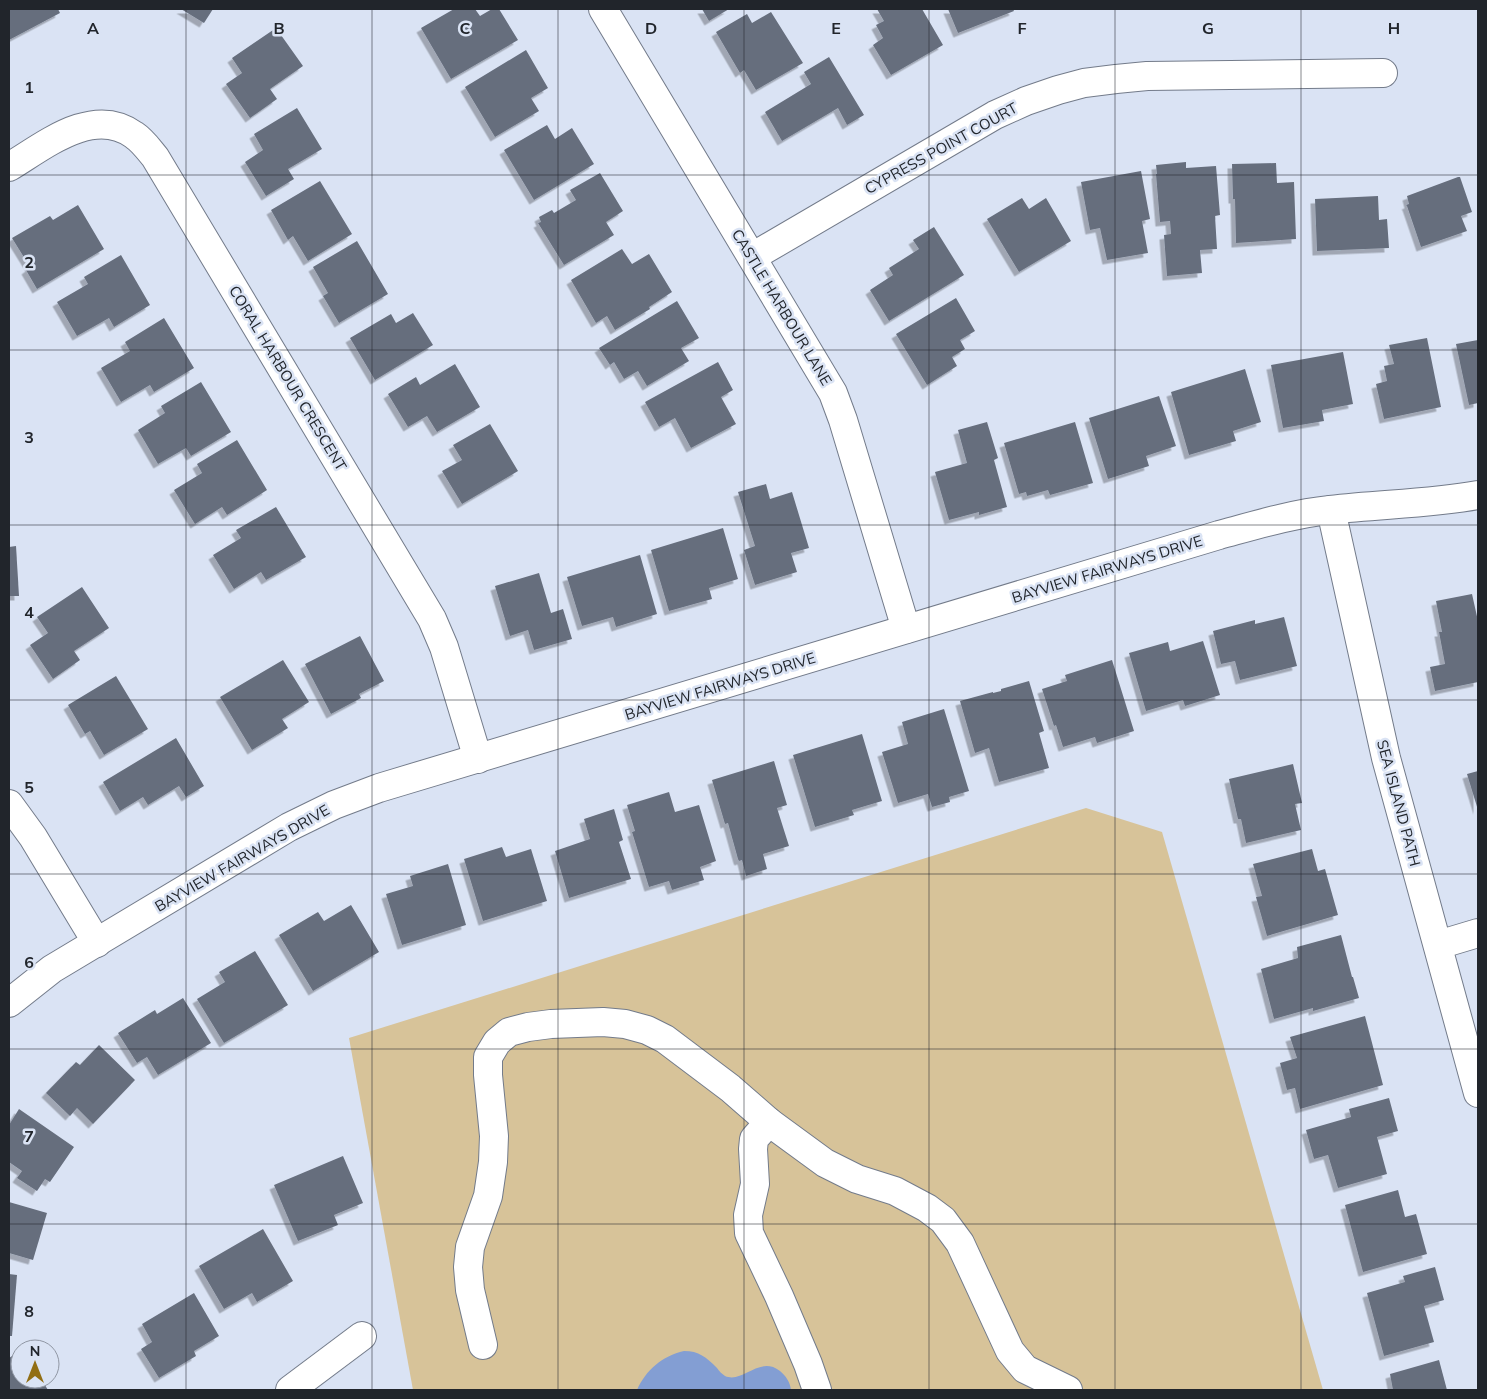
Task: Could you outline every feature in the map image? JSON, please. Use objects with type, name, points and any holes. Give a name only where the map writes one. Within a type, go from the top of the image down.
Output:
[{"type":"street","name":"CASTLE HARBOUR LANE","points":[[604,9],[833,393],[843,420],[906,629]]},
{"type":"street","name":"CYPRESS POINT COURT","points":[[752,257],[978,124],[1026,101],[1058,90],[1092,82],[1147,76],[1383,73]]},
{"type":"street","name":"CORAL HARBOUR CRESCENT","points":[[9,167],[78,128],[95,125],[110,125],[123,128],[134,135],[156,157],[432,619],[444,648],[478,759]]},
{"type":"street","name":"BAYVIEW FAIRWAYS DRIVE","points":[[9,1003],[52,969],[290,827],[327,808],[379,788],[1276,519],[1331,510],[1478,495]]},
{"type":"street","name":"SEA ISLAND PATH","points":[[1331,510],[1386,758],[1478,1093]]},
{"type":"street","points":[[9,804],[34,837],[97,943]]},
{"type":"street","points":[[1438,945],[1478,933]]},
{"type":"street","points":[[483,1345],[470,1290],[468,1267],[470,1247],[488,1196],[493,1162],[494,1136],[488,1057],[497,1042],[508,1032],[528,1026],[603,1022],[625,1024],[648,1030],[665,1039],[824,1163],[857,1179],[895,1191],[927,1208],[943,1220],[960,1244],[1010,1351],[1025,1369],[1068,1390]]},
{"type":"street","points":[[769,1122],[754,1139],[755,1184],[748,1215],[749,1233],[804,1356],[817,1390]]},
{"type":"street","points":[[290,1390],[362,1336]]},
{"type":"shaded area","points":[[1086,808],[1162,832],[1323,1390],[413,1390],[349,1038]]},
{"type":"water","points":[[684,1351],[702,1355],[725,1376],[738,1376],[765,1366],[772,1367],[786,1377],[791,1390],[637,1390],[650,1370],[662,1360]]},
{"type":"building","points":[[9,9],[58,9],[60,13],[9,40]]},
{"type":"building","points":[[181,9],[213,9],[204,23]]},
{"type":"building","points":[[454,9],[475,9],[480,16],[492,9],[499,9],[518,40],[451,79],[421,28]]},
{"type":"building","points":[[702,9],[729,9],[709,21]]},
{"type":"building","points":[[877,9],[922,9],[943,45],[891,75],[873,45],[883,38],[876,25],[884,21]]},
{"type":"building","points":[[948,9],[1013,9],[1014,11],[958,33]]},
{"type":"building","points":[[771,12],[803,63],[756,90],[744,70],[740,73],[716,32],[747,14],[752,23]]},
{"type":"building","points":[[276,28],[303,66],[270,89],[277,99],[250,118],[226,84],[242,73],[232,58]]},
{"type":"building","points":[[526,50],[548,88],[531,98],[539,111],[495,137],[465,87]]},
{"type":"building","points":[[829,57],[864,115],[847,125],[838,108],[782,141],[765,112],[811,84],[804,72]]},
{"type":"building","points":[[297,108],[322,149],[288,169],[294,179],[266,196],[245,162],[263,150],[254,134]]},
{"type":"building","points":[[547,125],[555,139],[572,128],[594,164],[534,200],[504,150]]},
{"type":"building","points":[[1186,162],[1186,168],[1216,166],[1220,215],[1215,216],[1217,249],[1200,250],[1202,273],[1167,276],[1164,235],[1171,234],[1170,221],[1160,222],[1156,165]]},
{"type":"building","points":[[1276,163],[1277,183],[1294,182],[1296,239],[1236,243],[1232,164]]},
{"type":"building","points":[[1141,171],[1150,219],[1142,221],[1148,253],[1107,260],[1100,228],[1090,230],[1081,182]]},
{"type":"building","points":[[600,173],[623,211],[606,222],[614,235],[564,265],[538,223],[541,222],[539,217],[552,210],[554,213],[576,200],[570,190]]},
{"type":"building","points":[[1460,177],[1472,212],[1461,216],[1467,231],[1421,247],[1406,205],[1409,204],[1407,196]]},
{"type":"building","points":[[320,181],[352,234],[308,261],[293,236],[288,240],[271,210]]},
{"type":"building","points":[[1378,196],[1379,220],[1387,219],[1389,248],[1317,251],[1315,199]]},
{"type":"building","points":[[1022,198],[1029,209],[1046,198],[1071,241],[1019,272],[987,219]]},
{"type":"building","points":[[78,205],[104,249],[37,289],[26,270],[30,267],[12,238],[50,216],[53,220]]},
{"type":"building","points":[[934,227],[964,275],[889,321],[870,290],[893,275],[889,268],[919,249],[913,240]]},
{"type":"building","points":[[357,241],[388,294],[339,323],[323,296],[328,293],[313,267]]},
{"type":"building","points":[[622,249],[632,264],[649,254],[672,292],[649,307],[650,309],[615,330],[607,316],[596,323],[571,280]]},
{"type":"building","points":[[121,255],[150,305],[114,327],[109,318],[77,336],[57,302],[88,284],[84,277]]},
{"type":"building","points":[[956,298],[975,331],[960,340],[965,349],[952,357],[957,366],[927,385],[896,334]]},
{"type":"building","points":[[677,301],[699,338],[681,348],[689,361],[647,386],[638,371],[624,379],[614,362],[610,365],[599,348]]},
{"type":"building","points":[[413,313],[433,345],[375,380],[350,338],[391,314],[396,323]]},
{"type":"building","points":[[164,318],[194,368],[154,392],[150,385],[121,402],[101,368],[130,351],[125,342]]},
{"type":"building","points":[[1427,338],[1441,407],[1384,419],[1376,384],[1387,381],[1384,366],[1394,364],[1389,345]]},
{"type":"building","points":[[1478,340],[1478,403],[1469,405],[1456,344]]},
{"type":"building","points":[[1343,352],[1353,404],[1322,410],[1324,421],[1283,428],[1271,365]]},
{"type":"building","points":[[718,362],[733,390],[721,397],[736,424],[691,448],[675,418],[659,427],[645,402]]},
{"type":"building","points":[[455,364],[480,407],[437,432],[427,416],[408,427],[388,394],[416,377],[420,385]]},
{"type":"building","points":[[1245,369],[1261,422],[1233,431],[1236,441],[1189,455],[1171,392]]},
{"type":"building","points":[[201,382],[231,432],[191,456],[186,448],[158,464],[138,430],[165,413],[161,406]]},
{"type":"building","points":[[1159,396],[1176,446],[1146,456],[1149,466],[1108,479],[1089,418]]},
{"type":"building","points":[[987,422],[998,458],[994,460],[1007,507],[979,515],[979,512],[949,520],[935,472],[967,463],[958,430]]},
{"type":"building","points":[[1075,422],[1093,483],[1050,495],[1048,490],[1027,496],[1026,492],[1019,494],[1004,443]]},
{"type":"building","points":[[490,424],[518,471],[462,504],[442,471],[462,460],[453,445]]},
{"type":"building","points":[[237,440],[267,490],[227,515],[222,507],[195,524],[174,490],[202,473],[197,464]]},
{"type":"building","points":[[766,484],[770,499],[792,492],[809,548],[791,553],[797,572],[755,585],[744,550],[755,546],[738,492]]},
{"type":"building","points":[[276,507],[306,557],[266,580],[261,572],[234,589],[213,555],[241,538],[236,530]]},
{"type":"building","points":[[723,528],[738,579],[709,588],[712,599],[669,611],[651,550]]},
{"type":"building","points":[[16,546],[19,596],[9,596],[9,547]]},
{"type":"building","points":[[640,555],[657,614],[616,627],[613,617],[582,626],[567,577]]},
{"type":"building","points":[[539,573],[551,613],[563,609],[572,639],[534,650],[528,630],[510,636],[495,586]]},
{"type":"building","points":[[82,587],[109,628],[74,651],[80,660],[53,679],[30,645],[48,633],[37,617]]},
{"type":"building","points":[[1472,594],[1478,621],[1478,682],[1435,691],[1430,667],[1445,664],[1439,632],[1442,632],[1436,601]]},
{"type":"building","points":[[1284,617],[1297,666],[1240,680],[1235,661],[1221,664],[1213,631],[1255,620],[1255,624]]},
{"type":"building","points":[[360,636],[384,681],[359,694],[361,698],[331,714],[305,664]]},
{"type":"building","points":[[1203,641],[1220,695],[1185,706],[1183,700],[1146,711],[1129,653],[1168,642],[1170,651]]},
{"type":"building","points":[[283,660],[309,702],[282,719],[288,728],[252,750],[220,697]]},
{"type":"building","points":[[1112,660],[1134,731],[1097,743],[1095,737],[1063,747],[1042,689],[1067,681],[1065,675]]},
{"type":"building","points":[[116,676],[148,729],[104,755],[90,731],[85,734],[68,705]]},
{"type":"building","points":[[1029,681],[1044,731],[1039,733],[1049,768],[999,782],[989,748],[975,753],[960,701],[1001,691],[1001,689]]},
{"type":"building","points":[[944,709],[969,791],[949,797],[950,802],[932,807],[928,794],[898,803],[882,752],[908,744],[902,722]]},
{"type":"building","points":[[862,734],[882,801],[852,810],[854,815],[815,827],[793,755]]},
{"type":"building","points":[[176,738],[204,786],[186,797],[179,786],[148,805],[143,797],[120,811],[103,782]]},
{"type":"building","points":[[774,761],[787,805],[777,808],[789,846],[763,854],[767,869],[746,876],[742,860],[739,861],[738,859],[728,823],[725,824],[712,780]]},
{"type":"building","points":[[1293,764],[1302,803],[1295,804],[1301,830],[1246,843],[1241,819],[1238,819],[1229,779]]},
{"type":"building","points":[[1478,771],[1478,810],[1467,774]]},
{"type":"building","points":[[669,792],[675,812],[699,805],[716,861],[700,867],[704,880],[672,890],[669,881],[649,887],[632,832],[635,831],[627,805]]},
{"type":"building","points":[[614,809],[623,840],[619,842],[631,879],[569,898],[555,851],[590,839],[584,819]]},
{"type":"building","points":[[502,847],[506,857],[531,849],[547,901],[483,921],[464,859]]},
{"type":"building","points":[[1312,849],[1318,871],[1325,869],[1338,915],[1267,936],[1256,897],[1262,896],[1253,864]]},
{"type":"building","points":[[448,864],[466,925],[402,945],[386,894],[413,886],[410,876]]},
{"type":"building","points":[[351,905],[379,952],[313,991],[279,935],[318,912],[324,921]]},
{"type":"building","points":[[1341,935],[1359,998],[1313,1011],[1313,1008],[1274,1019],[1261,969],[1298,958],[1297,947]]},
{"type":"building","points":[[255,951],[288,1005],[224,1043],[197,999],[225,982],[219,972]]},
{"type":"building","points":[[183,998],[211,1043],[158,1075],[147,1057],[137,1063],[118,1033],[155,1010],[157,1014]]},
{"type":"building","points":[[1365,1016],[1383,1085],[1300,1109],[1295,1088],[1287,1090],[1280,1063],[1297,1058],[1290,1037]]},
{"type":"building","points":[[99,1045],[135,1080],[93,1124],[77,1108],[70,1116],[46,1093],[76,1062],[80,1065]]},
{"type":"building","points":[[1389,1098],[1398,1131],[1377,1137],[1387,1174],[1338,1188],[1328,1155],[1314,1159],[1306,1130],[1351,1117],[1349,1109]]},
{"type":"building","points":[[19,1109],[74,1147],[50,1182],[45,1179],[37,1191],[17,1178],[22,1171],[9,1162],[9,1125]]},
{"type":"building","points":[[343,1156],[363,1203],[334,1215],[338,1225],[298,1241],[274,1185]]},
{"type":"building","points":[[1398,1190],[1405,1217],[1416,1214],[1427,1254],[1363,1272],[1345,1205]]},
{"type":"building","points":[[9,1202],[47,1213],[33,1260],[9,1253]]},
{"type":"building","points":[[263,1229],[293,1281],[257,1302],[252,1293],[224,1309],[199,1266]]},
{"type":"building","points":[[1435,1267],[1444,1300],[1424,1306],[1434,1342],[1384,1356],[1367,1293],[1405,1282],[1403,1276]]},
{"type":"building","points":[[9,1274],[17,1275],[12,1336],[9,1336]]},
{"type":"building","points":[[194,1293],[219,1336],[194,1351],[196,1356],[159,1378],[141,1349],[152,1342],[142,1324]]},
{"type":"building","points":[[9,1358],[10,1389],[48,1390],[9,1390]]},
{"type":"building","points":[[1439,1360],[1447,1390],[1393,1390],[1390,1374]]}]
